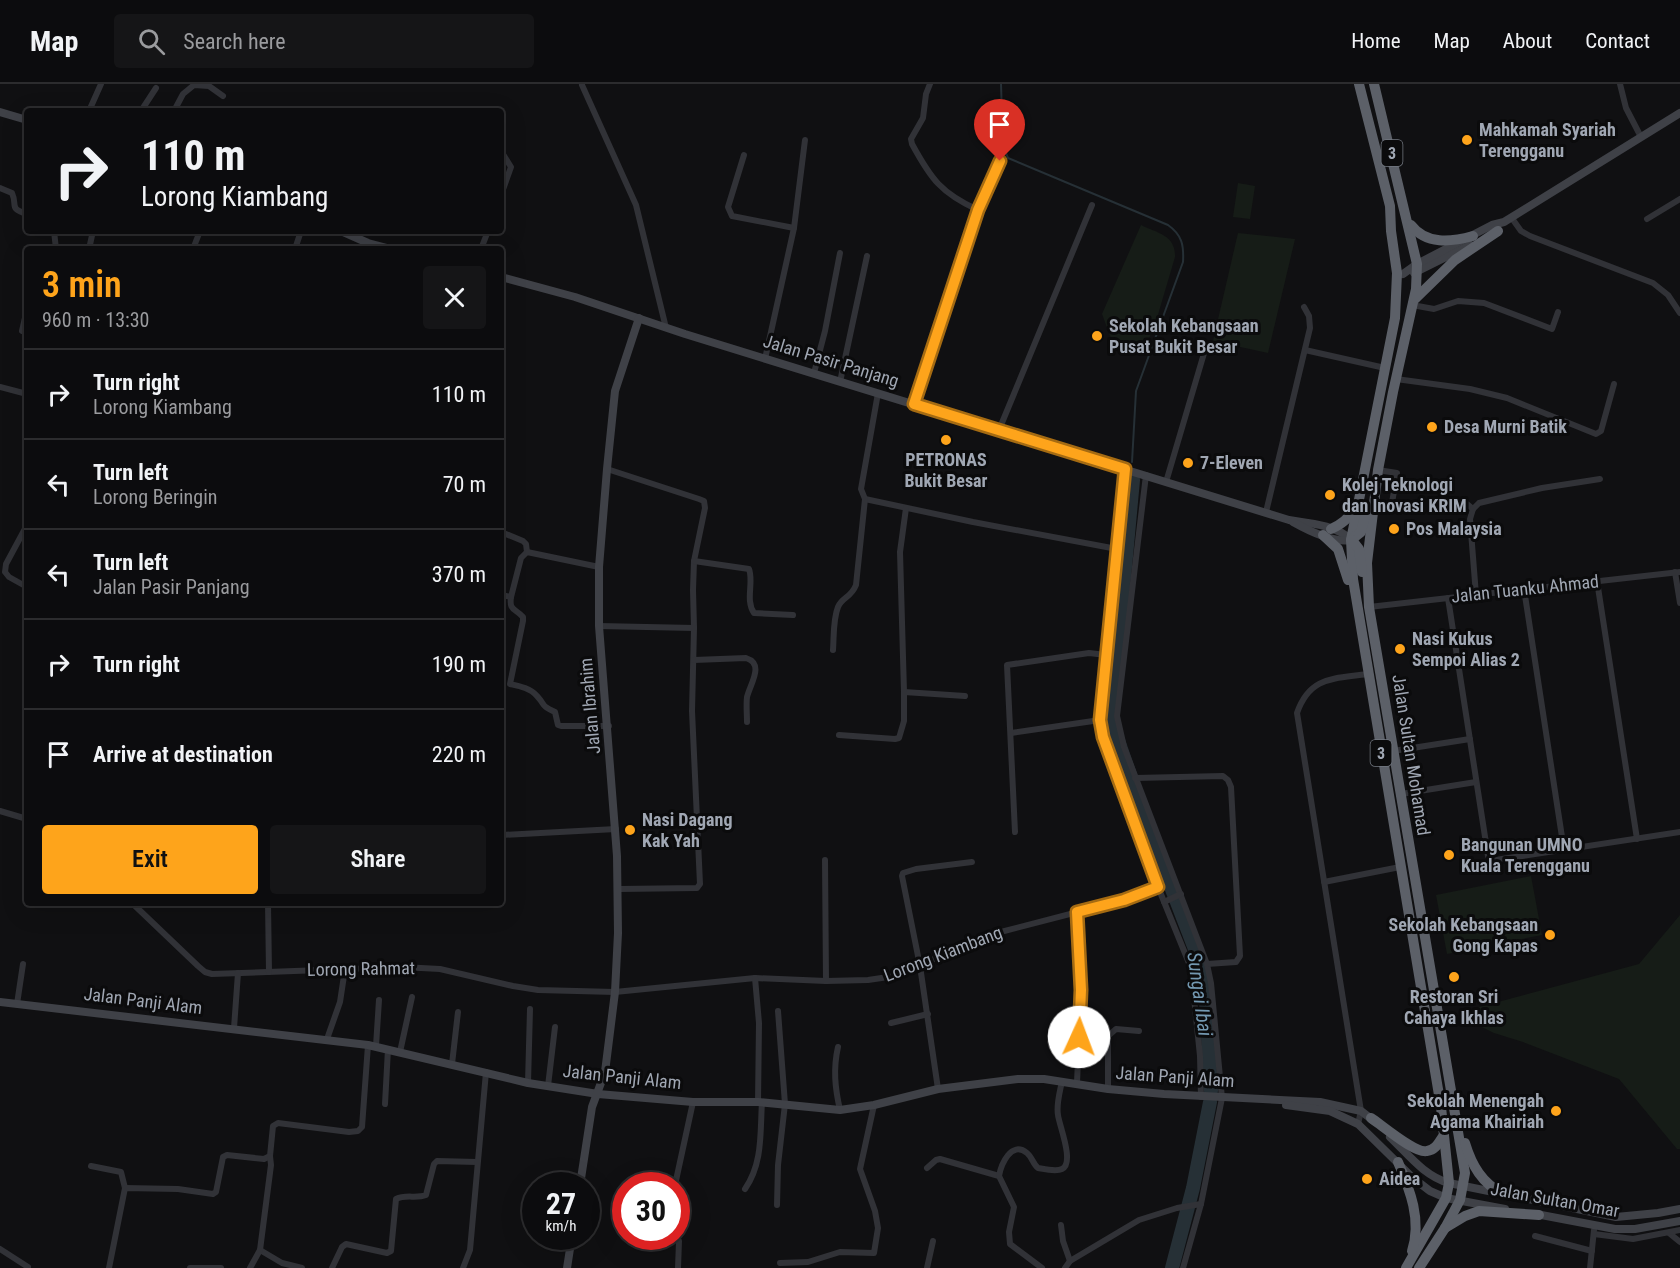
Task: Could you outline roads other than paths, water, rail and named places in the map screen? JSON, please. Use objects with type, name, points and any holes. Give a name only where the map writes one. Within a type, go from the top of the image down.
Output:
[{"type":"highway","name":"Jalan Sultan Mohamad","points":[[1359,84],[1390,206],[1397,273],[1395,318],[1352,540],[1353,579],[1367,674],[1441,1107],[1449,1183],[1446,1198]]},
{"type":"highway","name":"Jalan Sultan Mohamad","points":[[1374,84],[1409,222],[1417,268],[1413,303],[1378,471],[1367,563],[1369,606],[1465,1173],[1462,1186]]},
{"type":"highway","name":"3","points":[[1390,206],[1401,248],[1403,274],[1395,318]]},
{"type":"highway","points":[[1409,222],[1416,231],[1435,240],[1450,242],[1473,236]]},
{"type":"highway","points":[[1413,303],[1437,275],[1504,223]]},
{"type":"highway","points":[[1369,606],[1359,549],[1352,540],[1361,532],[1378,471]]},
{"type":"highway","points":[[1358,502],[1342,524],[1327,532],[1342,556],[1360,627]]},
{"type":"highway","points":[[1451,1094],[1468,1155],[1489,1186],[1503,1194]]},
{"type":"highway","points":[[1371,1118],[1417,1150],[1426,1152],[1436,1147],[1444,1135]]},
{"type":"highway","points":[[1398,1162],[1415,1207],[1416,1232],[1406,1268]]},
{"type":"highway","name":"3","points":[[1419,1268],[1460,1200],[1462,1186]]},
{"type":"highway","name":"3","points":[[1406,1268],[1446,1198]]},
{"type":"highway","points":[[1445,1228],[1479,1211],[1539,1215]]},
{"type":"main road","points":[[0,112],[24,119]]},
{"type":"main road","points":[[1403,274],[1504,223],[1680,113]]},
{"type":"main road","points":[[1417,268],[1492,225],[1504,223]]},
{"type":"main road","points":[[348,234],[380,246]]},
{"type":"main road","name":"Jalan Pasir Panjang","points":[[504,278],[575,297],[765,359],[1266,512],[1289,520],[1308,531],[1327,532],[1343,541],[1352,540]]},
{"type":"main road","name":"Jalan Ibrahim","points":[[582,1172],[592,1107],[605,1072],[615,992],[619,889],[609,726],[599,626],[599,567],[615,391],[639,318]]},
{"type":"main road","name":"Jalan Panji Alam","points":[[0,1002],[327,1039],[388,1049],[528,1083],[598,1094],[693,1102],[760,1102],[840,1110],[874,1105],[938,1089],[1018,1079],[1044,1079],[1108,1089],[1200,1097],[1320,1102],[1361,1111],[1436,1179],[1462,1186]]},
{"type":"main road","name":"Jalan Panji Alam","points":[[1244,1099],[1330,1112],[1358,1124],[1413,1178],[1430,1191],[1446,1198],[1460,1200]]},
{"type":"main road","name":"Jalan Sultan Omar","points":[[1462,1186],[1616,1217],[1680,1209]]},
{"type":"main road","name":"Jalan Sultan Omar","points":[[1460,1200],[1539,1215],[1594,1230],[1635,1229],[1680,1221]]},
{"type":"main road","points":[[567,1268],[570,1250]]},
{"type":"street","points":[[90,108],[101,84]]},
{"type":"street","points":[[930,84],[926,94],[923,118],[911,139],[912,144],[926,170],[937,183],[956,200],[978,210]]},
{"type":"street","points":[[1620,84],[1626,108],[1641,137]]},
{"type":"street","points":[[176,108],[183,94],[194,85],[208,86],[223,96]]},
{"type":"street","points":[[582,85],[636,205],[666,328]]},
{"type":"street","points":[[143,108],[156,88]]},
{"type":"street","points":[[765,359],[794,228],[805,140]]},
{"type":"street","points":[[744,155],[728,207],[732,216],[794,228]]},
{"type":"street","points":[[504,156],[511,167],[504,187]]},
{"type":"street","points":[[914,404],[978,210],[1000,161]]},
{"type":"street","points":[[0,188],[12,193],[14,206],[17,211],[24,213]]},
{"type":"street","points":[[1647,219],[1680,198]]},
{"type":"street","points":[[999,430],[1092,205]]},
{"type":"street","points":[[1504,223],[1530,236],[1653,283],[1668,295],[1680,313]]},
{"type":"street","points":[[814,374],[840,253]]},
{"type":"street","points":[[840,382],[867,256]]},
{"type":"street","points":[[1413,303],[1434,309],[1458,301],[1484,303],[1552,329],[1558,312]]},
{"type":"street","points":[[1266,512],[1305,350],[1310,321],[1304,307]]},
{"type":"street","points":[[22,331],[24,322]]},
{"type":"street","points":[[1166,482],[1205,350]]},
{"type":"street","points":[[1305,350],[1385,368]]},
{"type":"street","points":[[1396,379],[1470,389],[1508,398],[1596,434],[1601,431],[1614,384]]},
{"type":"street","points":[[0,387],[24,393]]},
{"type":"street","points":[[833,650],[838,606],[850,596],[856,585],[865,498],[861,489],[878,393]]},
{"type":"street","points":[[607,469],[704,501],[705,508],[694,561],[693,590],[692,711],[699,887],[619,889]]},
{"type":"street","points":[[1125,469],[1100,720],[1103,737],[1158,887],[1166,901],[1191,968],[1200,1056],[1200,1097]]},
{"type":"street","points":[[1373,507],[1391,509],[1397,473],[1378,471]]},
{"type":"street","points":[[1146,476],[1117,716],[1124,747],[1207,964],[1211,983],[1222,1098],[1201,1204],[1184,1268]]},
{"type":"street","points":[[1476,595],[1470,519],[1473,509],[1479,503],[1542,488],[1600,479]]},
{"type":"street","points":[[865,498],[1117,549]]},
{"type":"street","points":[[1441,500],[1467,504],[1473,509]]},
{"type":"street","points":[[839,735],[899,738],[904,722],[900,552],[906,508]]},
{"type":"street","points":[[24,531],[6,564],[5,573],[24,584]]},
{"type":"street","points":[[504,533],[523,541],[527,552]]},
{"type":"street","points":[[527,552],[599,567]]},
{"type":"street","points":[[527,552],[521,558],[511,597],[510,606],[522,617],[523,621],[510,684],[525,687],[537,695],[544,708],[555,712],[558,725],[564,727],[609,726]]},
{"type":"street","points":[[694,561],[749,568],[750,602],[754,613],[793,615]]},
{"type":"street","points":[[1678,572],[1680,603]]},
{"type":"street","name":"Jalan Tuanku Ahmad","points":[[1369,606],[1678,572]]},
{"type":"street","points":[[1598,581],[1637,838]]},
{"type":"street","points":[[1524,589],[1564,850]]},
{"type":"street","points":[[504,596],[511,597]]},
{"type":"street","points":[[1448,598],[1488,856],[1502,860],[1680,832]]},
{"type":"street","points":[[504,607],[510,606]]},
{"type":"street","points":[[599,626],[694,628]]},
{"type":"street","points":[[1015,832],[1007,665],[1089,653],[1106,655]]},
{"type":"street","points":[[694,660],[751,660],[756,672],[749,687],[747,722]]},
{"type":"street","points":[[1358,1124],[1361,1111],[1298,713],[1302,700],[1317,684],[1367,674]]},
{"type":"street","points":[[904,692],[965,696]]},
{"type":"street","points":[[1011,733],[1100,720]]},
{"type":"street","points":[[1393,751],[1470,739]]},
{"type":"street","points":[[1136,778],[1223,776],[1231,787],[1240,956],[1236,962],[1207,964]]},
{"type":"street","points":[[1401,794],[1476,782]]},
{"type":"street","points":[[0,811],[24,818]]},
{"type":"street","points":[[504,835],[616,829]]},
{"type":"street","points":[[825,860],[826,981]]},
{"type":"street","points":[[938,1089],[920,966],[902,876],[903,873],[916,869],[972,862]]},
{"type":"street","points":[[1324,882],[1400,867]]},
{"type":"street","name":"Lorong Kiambang","points":[[615,992],[755,978],[826,981],[886,977],[920,966],[988,935],[1124,900],[1158,887]]},
{"type":"street","points":[[1166,901],[1180,895]]},
{"type":"street","name":"Lorong Rahmat","points":[[135,906],[205,972],[423,968],[455,972],[538,990],[615,992]]},
{"type":"street","points":[[268,906],[268,972]]},
{"type":"street","points":[[1077,912],[1081,990],[1077,1083]]},
{"type":"street","points":[[17,1004],[23,964]]},
{"type":"street","points":[[327,1039],[340,1002],[345,969]]},
{"type":"street","points":[[234,1028],[238,973]]},
{"type":"street","points":[[745,1189],[758,1166],[759,1023],[755,978]]},
{"type":"street","points":[[400,1052],[412,997]]},
{"type":"street","points":[[250,1268],[260,1250],[272,1165],[270,1156],[273,1126],[278,1124],[349,1132],[358,1131],[362,1127],[379,1000]]},
{"type":"street","points":[[528,1083],[530,1009]]},
{"type":"street","points":[[777,1205],[778,1165],[785,1104],[778,1011]]},
{"type":"street","points":[[452,1064],[458,1012]]},
{"type":"street","points":[[891,1023],[928,1014]]},
{"type":"street","points":[[548,1086],[555,1027]]},
{"type":"street","points":[[1108,1089],[1108,1036],[1116,1029],[1139,1031]]},
{"type":"street","points":[[838,1047],[835,1063],[835,1089],[840,1110]]},
{"type":"street","points":[[385,1104],[388,1049]]},
{"type":"street","points":[[463,1268],[470,1250],[486,1072]]},
{"type":"street","points":[[1042,1268],[1010,1244],[1009,1232],[1014,1207],[999,1176],[1001,1165],[1007,1156],[1013,1151],[1021,1150],[1028,1153],[1038,1168],[1060,1170],[1064,1168],[1066,1148],[1057,1112],[1062,1081]]},
{"type":"street","points":[[678,1172],[693,1102]]},
{"type":"street","points":[[780,1263],[808,1262],[840,1252],[874,1253],[878,1228],[875,1211],[860,1168],[874,1105]]},
{"type":"street","points":[[124,1188],[178,1189],[213,1194],[216,1192],[223,1157],[227,1155],[264,1159],[270,1156]]},
{"type":"street","points":[[927,1168],[940,1159],[999,1176]]},
{"type":"street","points":[[332,1268],[342,1247],[346,1245],[387,1253],[391,1251],[396,1199],[403,1195],[420,1197],[426,1195],[434,1164],[437,1161],[477,1162]]},
{"type":"street","points":[[91,1166],[122,1172],[124,1188],[109,1268]]},
{"type":"street","points":[[1065,1268],[1070,1261],[1139,1220],[1178,1208],[1201,1204]]},
{"type":"street","points":[[1061,1225],[1063,1241],[1070,1261]]},
{"type":"street","points":[[1590,1268],[1594,1230],[1633,1239],[1680,1230]]},
{"type":"street","points":[[1669,1233],[1680,1242]]},
{"type":"street","points":[[1535,1236],[1592,1251]]},
{"type":"street","points":[[927,1268],[933,1241]]},
{"type":"street","points":[[0,1249],[28,1267]]},
{"type":"street","points":[[260,1250],[282,1263],[302,1268]]},
{"type":"street","points":[[678,1268],[679,1250]]},
{"type":"street","points":[[190,1268],[221,1268]]},
{"type":"waterway","points":[[1001,84],[1003,146],[1008,158],[1168,225],[1181,241],[1183,262],[1136,391],[1132,462]]},
{"type":"waterway","name":"Sungai Ibai","points":[[1133,480],[1111,720],[1148,827],[1200,962],[1206,1002],[1211,1091]]},
{"type":"waterway","name":"Sungai Ibai","points":[[1172,1268],[1193,1188],[1210,1102]]},
{"type":"place","name":"Mahkamah Syariah Terengganu","points":[[1467,140]]},
{"type":"place","name":"Sekolah Kebangsaan Pusat Bukit Besar","points":[[1097,336]]},
{"type":"place","name":"Desa Murni Batik","points":[[1432,427]]},
{"type":"place","name":"PETRONAS Bukit Besar","points":[[946,440]]},
{"type":"place","name":"7-Eleven","points":[[1188,463]]},
{"type":"place","name":"Kolej Teknologi dan Inovasi KRIM","points":[[1330,495]]},
{"type":"place","name":"Pos Malaysia","points":[[1394,529]]},
{"type":"place","name":"Nasi Kukus Sempoi Alias 2","points":[[1400,649]]},
{"type":"place","name":"Nasi Dagang Kak Yah","points":[[630,830]]},
{"type":"place","name":"Bangunan UMNO Kuala Terengganu","points":[[1449,855]]},
{"type":"place","name":"Sekolah Kebangsaan Gong Kapas","points":[[1550,935]]},
{"type":"place","name":"Restoran Sri Cahaya Ikhlas","points":[[1454,977]]},
{"type":"place","name":"Sekolah Menengah Agama Khairiah","points":[[1556,1111]]},
{"type":"place","name":"Aidea","points":[[1367,1179]]}]
